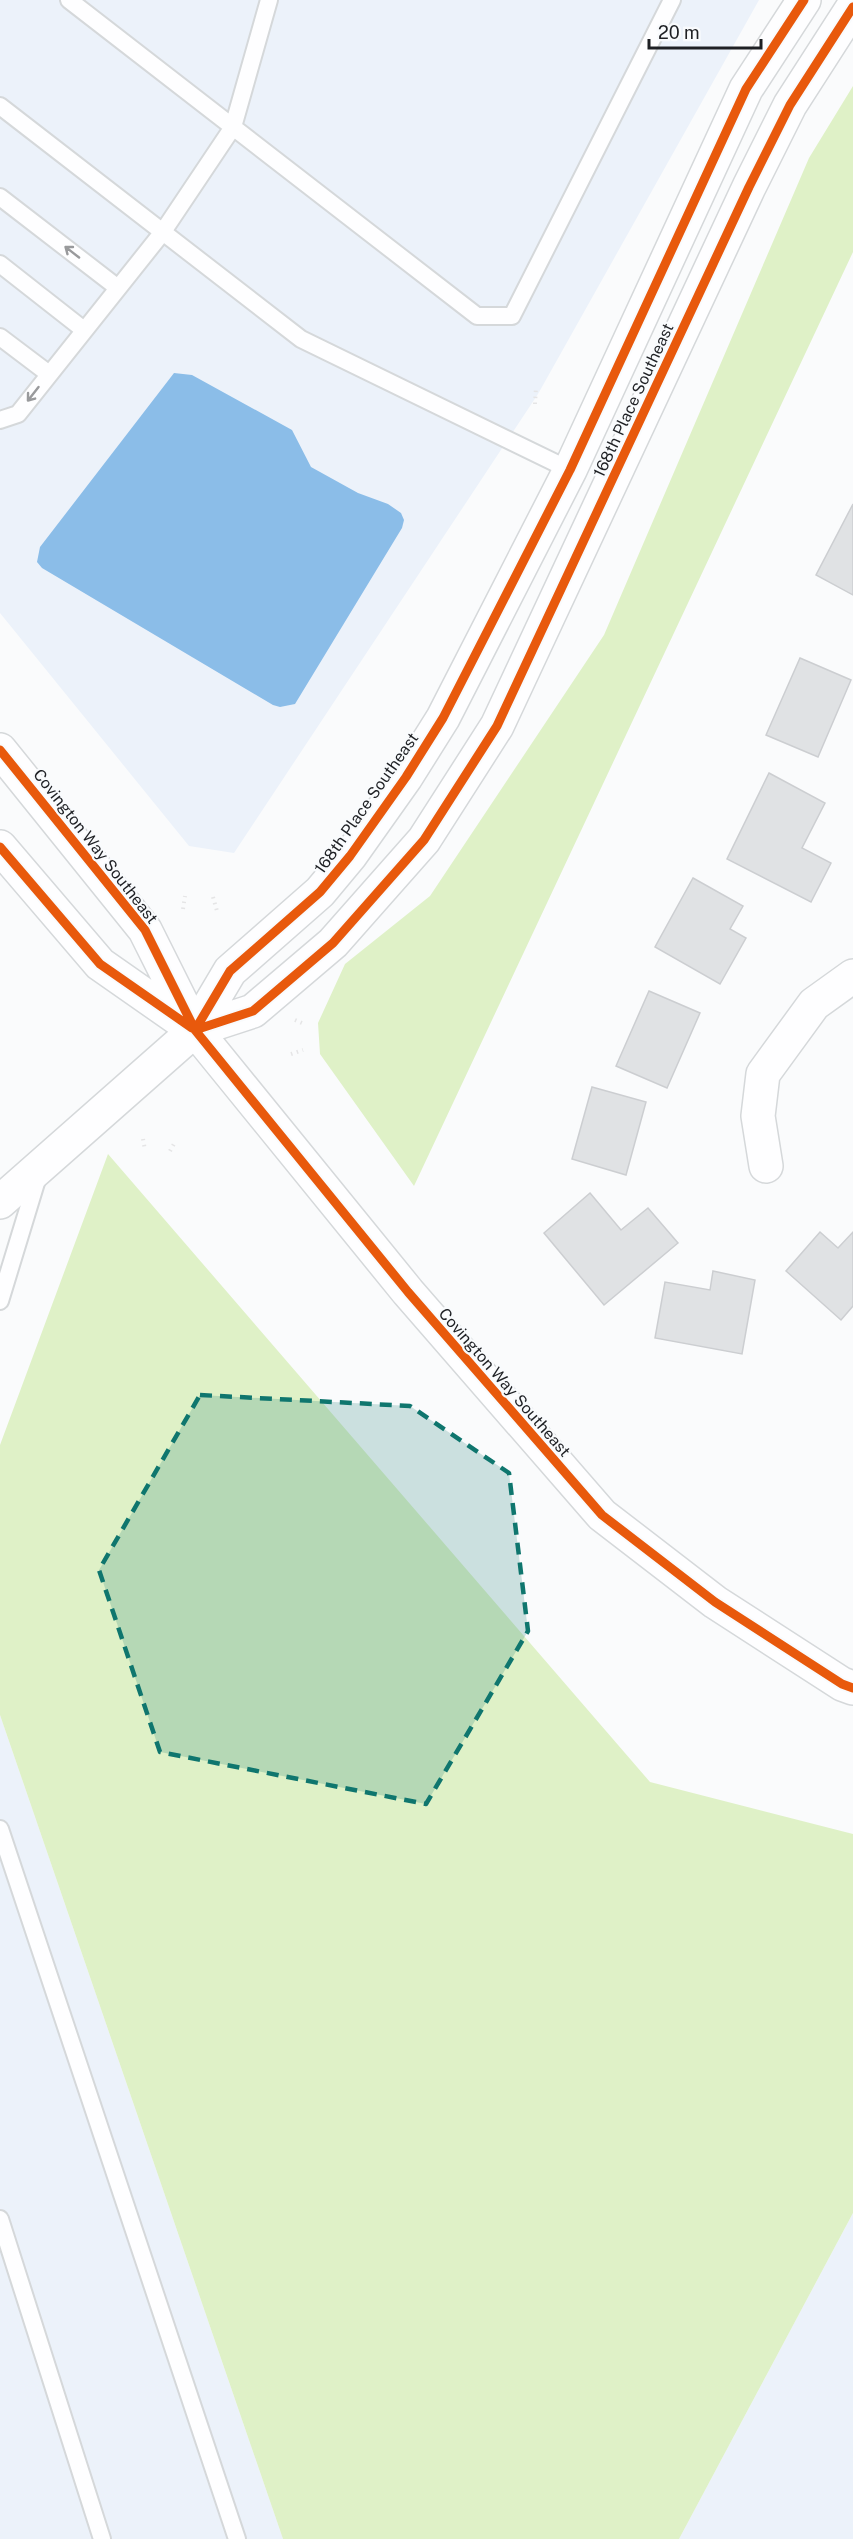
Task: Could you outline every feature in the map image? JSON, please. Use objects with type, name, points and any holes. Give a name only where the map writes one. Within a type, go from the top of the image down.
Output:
[{"type":"street","name":"168th Place Southeast","points":[[0,1202],[195,1030],[230,971],[320,892],[351,856],[406,777],[443,718],[570,470],[746,89],[804,0]]},
{"type":"street","name":"168th Place Southeast","points":[[195,1030],[253,1011],[333,943],[424,840],[453,795],[497,726],[744,198],[790,105],[853,7]]},
{"type":"street","name":"Covington Way Southeast","points":[[0,750],[145,930],[195,1030],[408,1292],[602,1515],[715,1602],[842,1684],[853,1688]]},
{"type":"street","name":"Covington Way Southeast","points":[[0,847],[100,964],[195,1030]]},
{"type":"street","points":[[766,1166],[758,1116],[763,1074],[814,1004],[853,976]]},
{"type":"lane","points":[[69,0],[477,316],[512,316],[672,0]]},
{"type":"lane","points":[[0,420],[18,414],[162,233],[233,127],[269,0]]},
{"type":"lane","points":[[0,105],[301,339],[570,470]]},
{"type":"lane","points":[[0,196],[118,288]]},
{"type":"lane","points":[[0,264],[84,330]]},
{"type":"lane","points":[[0,337],[49,374]]},
{"type":"lane","points":[[0,1301],[42,1166]]},
{"type":"lane","points":[[0,1829],[237,2539]]},
{"type":"lane","points":[[0,2219],[102,2539]]},
{"type":"path","points":[[535,404],[536,387]]},
{"type":"path","points":[[183,909],[185,896]]},
{"type":"path","points":[[213,897],[217,911]]},
{"type":"path","points":[[291,1054],[303,1050]]},
{"type":"path","points":[[142,1139],[146,1150]]},
{"type":"path","points":[[170,1151],[175,1143]]},
{"type":"highlighted area","points":[[200,1395],[410,1406],[509,1473],[528,1631],[426,1804],[160,1752],[99,1570]]},
{"type":"shaded area","points":[[0,0],[759,0],[538,394],[234,853],[189,846],[0,613]]},
{"type":"shaded area","points":[[0,1715],[283,2539],[0,2539]]},
{"type":"shaded area","points":[[853,2213],[853,2539],[679,2539]]},
{"type":"green space","points":[[853,86],[853,252],[414,1186],[320,1054],[318,1023],[345,964],[430,896],[604,635],[809,158]]},
{"type":"green space","points":[[108,1154],[650,1782],[853,1834],[853,2213],[679,2539],[283,2539],[0,1715],[0,1445]]},
{"type":"water","points":[[174,373],[192,375],[292,430],[311,467],[358,493],[388,504],[401,513],[404,520],[402,528],[295,704],[280,707],[273,705],[42,568],[37,562],[40,547]]},
{"type":"building","points":[[853,504],[853,595],[816,575]]},
{"type":"building","points":[[800,658],[851,680],[818,757],[766,735]]},
{"type":"building","points":[[769,773],[825,803],[802,848],[831,863],[811,902],[727,859]]},
{"type":"building","points":[[693,878],[743,906],[730,929],[746,938],[720,984],[655,947]]},
{"type":"building","points":[[649,991],[700,1013],[667,1088],[616,1066]]},
{"type":"building","points":[[592,1087],[646,1102],[626,1175],[572,1159]]},
{"type":"building","points":[[590,1193],[621,1230],[648,1208],[678,1243],[604,1305],[544,1233]]},
{"type":"building","points":[[820,1232],[838,1248],[853,1232],[853,1306],[841,1320],[786,1271]]},
{"type":"building","points":[[713,1271],[755,1280],[742,1354],[655,1338],[665,1282],[710,1290]]},
{"type":"cycle path","points":[[195,1030],[230,971],[320,892],[350,856],[406,777],[443,718],[570,470],[746,89],[804,0]]},
{"type":"cycle path","points":[[195,1030],[253,1011],[333,943],[424,840],[497,726],[749,187],[790,105],[853,7]]},
{"type":"cycle path","points":[[0,750],[145,930],[195,1030],[408,1292],[602,1515],[715,1602],[842,1684],[853,1688]]},
{"type":"cycle path","points":[[0,847],[100,964],[192,1028]]}]
